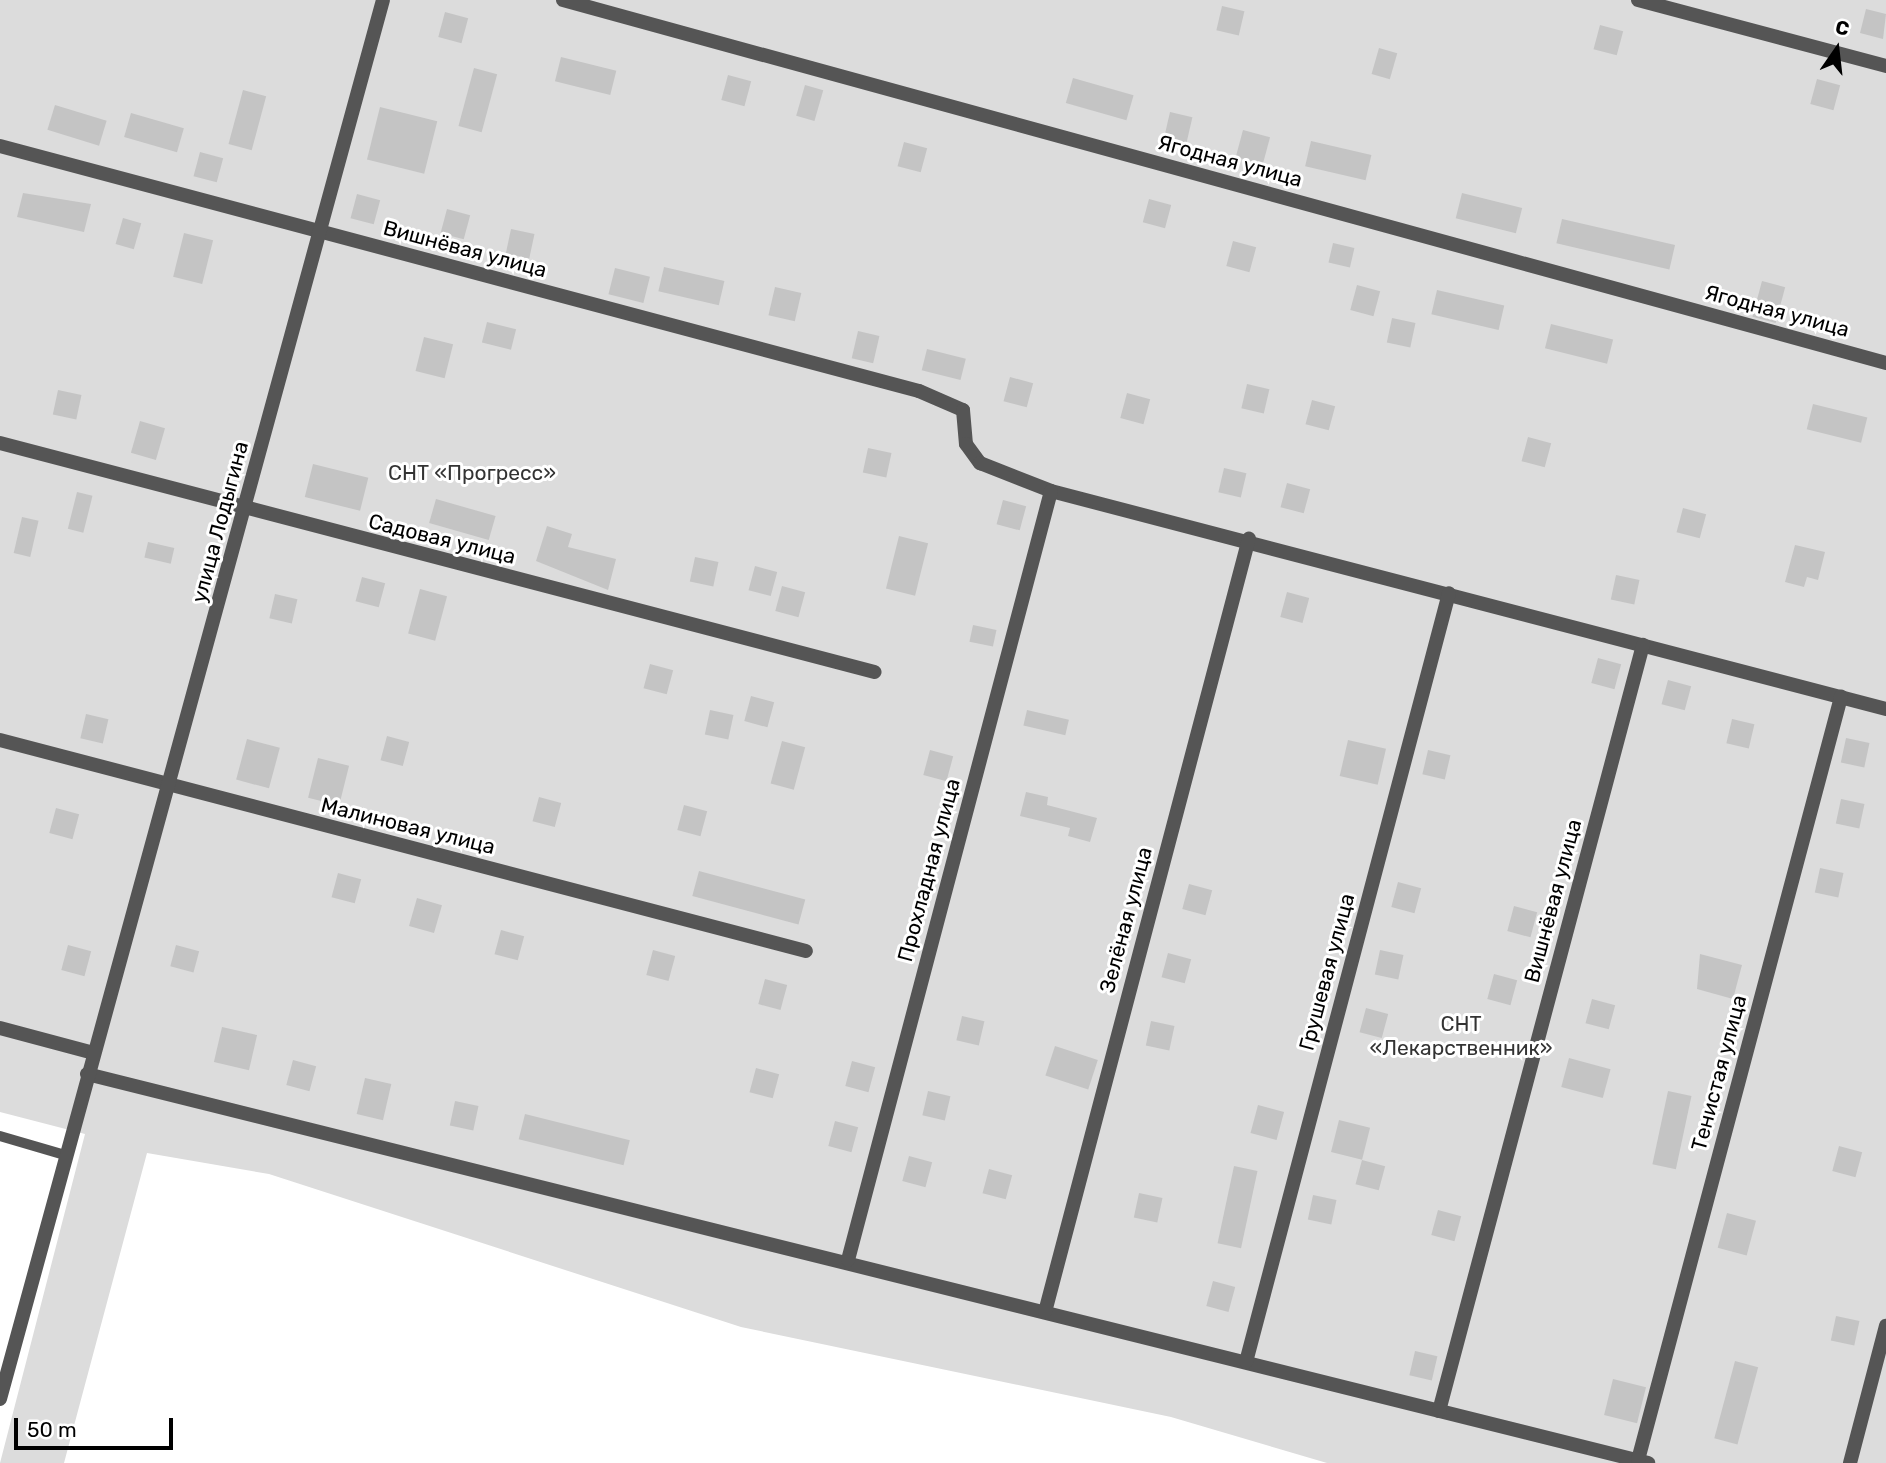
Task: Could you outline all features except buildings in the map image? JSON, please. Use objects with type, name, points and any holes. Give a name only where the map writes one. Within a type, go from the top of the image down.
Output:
[{"type":"street","name":"улица Лодыгина","points":[[65,1155],[170,787],[383,0]]},
{"type":"street","name":"Ягодная улица","points":[[563,0],[1886,363]]},
{"type":"street","points":[[1638,0],[1886,66]]},
{"type":"street","name":"Вишнёвая улица","points":[[0,146],[919,391],[963,410],[966,444],[980,463],[1051,491]]},
{"type":"street","name":"Садовая улица","points":[[0,443],[244,511],[874,671]]},
{"type":"street","points":[[1051,491],[1249,538],[1886,709]]},
{"type":"street","name":"Прохладная улица","points":[[848,1259],[1051,491]]},
{"type":"street","name":"Зелёная улица","points":[[1045,1312],[1249,538]]},
{"type":"street","name":"Грушевая улица","points":[[1245,1362],[1449,593]]},
{"type":"street","name":"Вишнёвая улица","points":[[1439,1411],[1643,645]]},
{"type":"street","name":"Тенистая улица","points":[[1643,1462],[1841,697]]},
{"type":"street","name":"Малиновая улица","points":[[0,740],[170,787],[806,951]]},
{"type":"street","points":[[0,1028],[93,1053]]},
{"type":"street","points":[[87,1073],[848,1259],[1045,1312],[1643,1462]]},
{"type":"street","points":[[0,1399],[65,1155]]},
{"type":"street","points":[[1850,1463],[1886,1326]]},
{"type":"lane","points":[[0,1136],[65,1155]]},
{"type":"green space","name":"СНТ «Прогресс»","points":[[0,0],[1886,0],[1886,1463],[1327,1463],[1171,1417],[741,1327],[269,1174],[147,1153],[64,1463],[0,1463],[85,1134],[0,1112]]},
{"type":"park label","name":"СНТ «Лекарственник»","points":[[1461,1036]]}]
